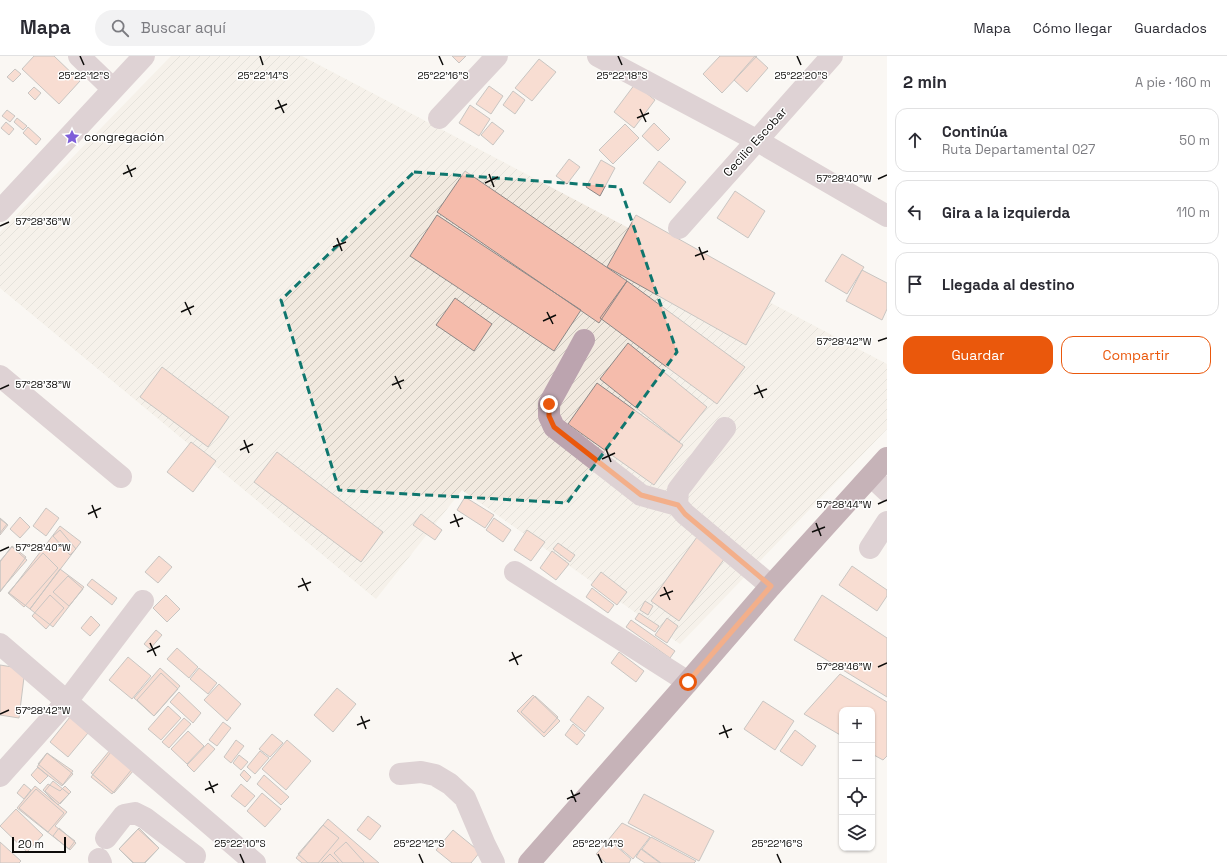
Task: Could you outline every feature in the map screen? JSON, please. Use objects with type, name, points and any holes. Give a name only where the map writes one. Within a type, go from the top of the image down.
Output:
[{"type":"main road","points":[[529,863],[771,586],[887,458]]},
{"type":"street","points":[[79,56],[113,89]]},
{"type":"street","points":[[0,211],[144,56]]},
{"type":"street","points":[[439,118],[497,56]]},
{"type":"street","points":[[598,56],[756,140],[887,216]]},
{"type":"street","name":"Cecilio Escobar","points":[[679,228],[832,56]]},
{"type":"street","points":[[584,340],[549,404],[549,416],[554,427],[641,495],[678,505],[685,514],[771,586]]},
{"type":"street","points":[[0,376],[121,477]]},
{"type":"street","points":[[678,505],[678,490],[725,428]]},
{"type":"street","points":[[871,476],[887,491]]},
{"type":"street","points":[[870,548],[887,522]]},
{"type":"street","points":[[515,572],[688,682]]},
{"type":"street","points":[[0,776],[67,701],[143,601]]},
{"type":"street","points":[[0,644],[254,863]]},
{"type":"street","points":[[400,774],[421,772],[435,775],[450,784],[465,798],[494,863]]},
{"type":"street","points":[[106,838],[124,815],[135,813],[145,818],[192,860],[216,830]]},
{"type":"highlighted area","points":[[414,172],[620,187],[677,352],[567,503],[339,490],[281,300]]},
{"type":"shaded area","points":[[171,56],[302,56],[887,364],[887,429],[680,644],[462,490],[376,599],[0,288],[0,232]]},
{"type":"building","points":[[34,56],[54,56],[80,81],[59,104],[22,69]]},
{"type":"building","points":[[452,56],[466,56],[459,63]]},
{"type":"building","points":[[720,56],[757,56],[722,93],[703,74]]},
{"type":"building","points":[[755,56],[768,68],[747,92],[734,80]]},
{"type":"building","points":[[539,59],[556,72],[532,101],[515,88]]},
{"type":"building","points":[[15,69],[21,74],[13,82],[7,77]]},
{"type":"building","points":[[635,84],[655,100],[634,128],[614,112]]},
{"type":"building","points":[[489,86],[503,96],[491,114],[476,104]]},
{"type":"building","points":[[34,87],[41,93],[35,100],[28,93]]},
{"type":"building","points":[[513,91],[525,100],[515,114],[503,105]]},
{"type":"building","points":[[470,105],[490,119],[479,136],[459,123]]},
{"type":"building","points":[[7,110],[15,116],[10,122],[2,116]]},
{"type":"building","points":[[17,118],[27,126],[23,130],[14,122]]},
{"type":"building","points":[[6,122],[14,129],[9,135],[1,128]]},
{"type":"building","points":[[492,122],[504,131],[493,145],[481,135]]},
{"type":"building","points":[[654,123],[670,139],[658,151],[642,136]]},
{"type":"building","points":[[625,124],[639,138],[613,164],[599,150]]},
{"type":"building","points":[[28,127],[41,139],[36,145],[23,133]]},
{"type":"building","points":[[569,159],[580,167],[567,184],[556,176]]},
{"type":"building","points":[[601,160],[615,168],[600,196],[586,187]]},
{"type":"building","points":[[659,161],[686,182],[670,203],[643,183]]},
{"type":"building","points":[[465,171],[627,281],[599,323],[437,212]]},
{"type":"building","points":[[735,191],[765,211],[748,238],[717,218]]},
{"type":"building","points":[[437,215],[581,310],[554,351],[410,256]]},
{"type":"building","points":[[636,215],[775,293],[746,345],[607,267]]},
{"type":"building","points":[[842,254],[864,267],[847,294],[825,281]]},
{"type":"building","points":[[862,270],[887,283],[887,309],[882,320],[846,301]]},
{"type":"building","points":[[627,281],[745,367],[717,404],[600,318]]},
{"type":"building","points":[[455,298],[492,324],[474,351],[436,325]]},
{"type":"building","points":[[628,343],[707,407],[679,442],[600,379]]},
{"type":"building","points":[[162,367],[229,417],[208,447],[140,397]]},
{"type":"building","points":[[597,383],[683,445],[654,485],[568,424]]},
{"type":"building","points":[[191,442],[216,461],[193,492],[167,472]]},
{"type":"building","points":[[277,452],[383,532],[361,562],[254,482]]},
{"type":"building","points":[[465,497],[494,515],[485,528],[457,510]]},
{"type":"building","points":[[46,508],[59,518],[46,536],[33,526]]},
{"type":"building","points":[[421,514],[442,530],[435,540],[413,525]]},
{"type":"building","points":[[20,517],[30,527],[20,538],[10,529]]},
{"type":"building","points":[[0,518],[7,524],[0,533]]},
{"type":"building","points":[[494,518],[511,530],[503,542],[486,530]]},
{"type":"building","points":[[0,519],[8,525],[0,535]]},
{"type":"building","points":[[60,526],[81,542],[30,609],[9,593]]},
{"type":"building","points":[[60,530],[76,549],[70,555],[53,536]]},
{"type":"building","points":[[527,530],[545,542],[531,561],[514,550]]},
{"type":"building","points":[[697,537],[725,558],[679,621],[651,601]]},
{"type":"building","points":[[558,543],[575,555],[570,562],[553,549]]},
{"type":"building","points":[[12,546],[26,557],[0,592],[0,562]]},
{"type":"building","points":[[12,547],[27,560],[0,591],[0,561]]},
{"type":"building","points":[[552,551],[569,564],[556,580],[540,568]]},
{"type":"building","points":[[43,553],[58,568],[24,607],[8,593]]},
{"type":"building","points":[[159,556],[172,567],[158,583],[145,572]]},
{"type":"building","points":[[852,566],[887,590],[887,596],[877,611],[839,585]]},
{"type":"building","points":[[60,569],[84,587],[53,627],[30,609]]},
{"type":"building","points":[[601,572],[627,592],[617,605],[591,585]]},
{"type":"building","points":[[68,576],[83,589],[69,606],[53,592]]},
{"type":"building","points":[[92,579],[117,598],[112,605],[87,585]]},
{"type":"building","points":[[592,588],[614,605],[608,613],[586,597]]},
{"type":"building","points":[[50,595],[64,608],[46,629],[32,616]]},
{"type":"building","points":[[166,595],[180,609],[167,622],[153,608]]},
{"type":"building","points":[[822,595],[887,638],[887,697],[794,640]]},
{"type":"building","points":[[645,601],[653,606],[648,615],[640,610]]},
{"type":"building","points":[[639,613],[659,626],[655,632],[635,619]]},
{"type":"building","points":[[91,616],[100,625],[90,636],[81,628]]},
{"type":"building","points":[[667,618],[678,626],[667,643],[655,635]]},
{"type":"building","points":[[631,620],[675,651],[670,658],[626,627]]},
{"type":"building","points":[[156,630],[162,635],[150,649],[144,644]]},
{"type":"building","points":[[177,648],[198,667],[189,678],[167,659]]},
{"type":"building","points":[[619,652],[644,671],[636,682],[611,663]]},
{"type":"building","points":[[128,657],[151,676],[132,699],[109,680]]},
{"type":"building","points":[[0,665],[25,669],[19,718],[0,715]]},
{"type":"building","points":[[160,668],[180,686],[154,716],[134,698]]},
{"type":"building","points":[[199,668],[217,683],[208,694],[190,679]]},
{"type":"building","points":[[161,673],[178,689],[154,716],[137,700]]},
{"type":"building","points":[[840,674],[887,702],[887,756],[883,760],[875,756],[875,707],[839,707],[839,734],[804,714]]},
{"type":"building","points":[[219,684],[241,704],[227,721],[204,700]]},
{"type":"building","points":[[337,688],[356,704],[333,732],[314,715]]},
{"type":"building","points":[[179,692],[201,713],[193,723],[170,702]]},
{"type":"building","points":[[533,695],[560,721],[544,737],[517,711]]},
{"type":"building","points":[[535,696],[558,717],[544,733],[521,712]]},
{"type":"building","points":[[588,696],[604,708],[585,732],[570,720]]},
{"type":"building","points":[[763,701],[794,721],[775,750],[744,729]]},
{"type":"building","points":[[168,706],[181,718],[161,740],[148,729]]},
{"type":"building","points":[[70,717],[88,733],[68,757],[50,742]]},
{"type":"building","points":[[184,718],[191,724],[169,748],[162,742]]},
{"type":"building","points":[[223,722],[231,728],[217,746],[209,740]]},
{"type":"building","points":[[573,724],[585,735],[577,745],[565,735]]},
{"type":"building","points":[[795,730],[816,746],[802,766],[780,751]]},
{"type":"building","points":[[188,731],[204,746],[187,764],[171,749]]},
{"type":"building","points":[[272,734],[283,743],[270,757],[259,749]]},
{"type":"building","points":[[236,740],[244,746],[231,763],[224,757]]},
{"type":"building","points":[[287,740],[311,761],[286,790],[262,769]]},
{"type":"building","points":[[208,743],[215,749],[194,772],[187,765]]},
{"type":"building","points":[[110,750],[134,770],[114,793],[91,773]]},
{"type":"building","points":[[260,751],[269,758],[255,774],[247,767]]},
{"type":"building","points":[[111,752],[132,769],[112,794],[91,777]]},
{"type":"building","points":[[47,753],[73,771],[62,786],[37,767]]},
{"type":"building","points":[[47,753],[73,774],[63,785],[38,764]]},
{"type":"building","points":[[239,755],[248,762],[241,770],[233,763]]},
{"type":"building","points":[[38,767],[48,776],[40,784],[31,775]]},
{"type":"building","points":[[244,770],[251,777],[247,782],[240,775]]},
{"type":"building","points":[[264,775],[289,797],[281,805],[257,784]]},
{"type":"building","points":[[53,781],[69,794],[60,804],[45,791]]},
{"type":"building","points":[[24,784],[31,790],[24,799],[17,793]]},
{"type":"building","points":[[48,784],[60,791],[65,786],[71,792],[58,805],[43,790]]},
{"type":"building","points":[[241,784],[255,796],[245,807],[231,796]]},
{"type":"building","points":[[35,786],[67,812],[55,826],[75,841],[69,849],[17,808]]},
{"type":"building","points":[[36,789],[64,813],[48,832],[19,808]]},
{"type":"building","points":[[262,793],[281,809],[265,827],[247,811]]},
{"type":"building","points":[[644,794],[714,831],[699,861],[628,823]]},
{"type":"building","points":[[16,809],[43,835],[27,852],[0,826]]},
{"type":"building","points":[[368,816],[381,826],[370,840],[357,830]]},
{"type":"building","points":[[328,819],[379,863],[302,863],[296,858]]},
{"type":"building","points":[[622,823],[650,837],[633,859],[609,839]]},
{"type":"building","points":[[323,825],[339,838],[318,863],[308,863],[298,854]]},
{"type":"building","points":[[59,828],[76,843],[70,850],[53,836]]},
{"type":"building","points":[[139,828],[159,848],[144,863],[133,863],[119,849]]},
{"type":"building","points":[[138,829],[159,848],[145,863],[134,863],[119,849]]},
{"type":"building","points":[[453,830],[480,852],[471,863],[452,863],[436,850]]},
{"type":"building","points":[[651,837],[696,861],[694,863],[661,863],[642,849]]},
{"type":"building","points":[[609,840],[631,859],[629,863],[606,863],[596,854]]},
{"type":"building","points":[[0,842],[21,861],[19,863],[0,863]]},
{"type":"building","points":[[346,842],[364,862],[363,863],[343,863],[334,853]]},
{"type":"building","points":[[641,849],[660,863],[645,863],[636,857]]},
{"type":"building","points":[[330,854],[339,863],[321,863]]},
{"type":"place","name":"congregación","points":[[72,137]]},
{"type":"route","points":[[549,404],[549,416],[554,427],[641,495],[678,505],[685,514],[771,586],[688,682]]}]
